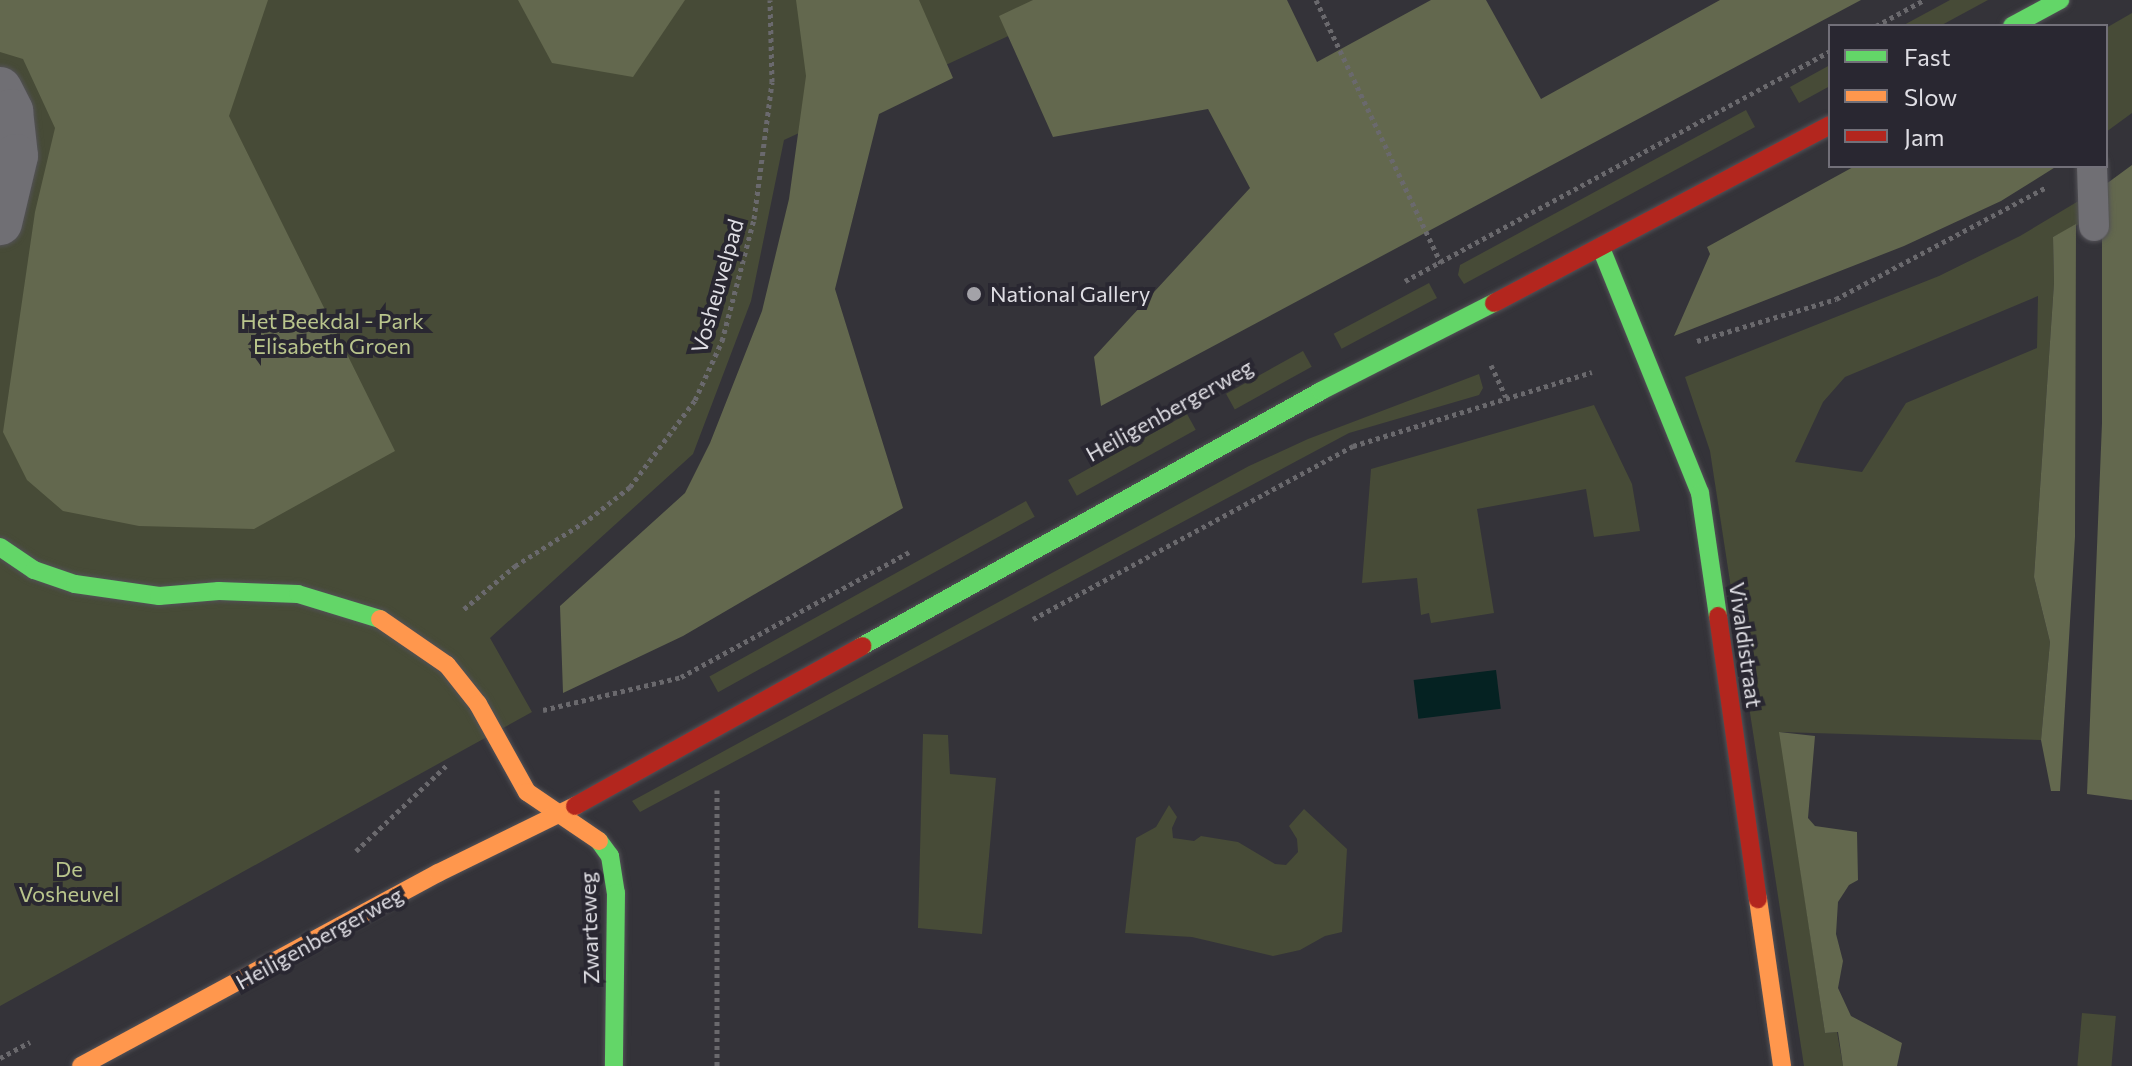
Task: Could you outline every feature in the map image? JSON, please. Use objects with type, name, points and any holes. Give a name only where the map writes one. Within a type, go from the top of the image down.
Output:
[{"type":"main road","points":[[2018,24],[2058,10]]},
{"type":"main road","name":"Heiligenbergerweg","points":[[81,1066],[438,873],[560,814],[1321,391],[1601,248],[1828,126]]},
{"type":"main road","name":"Vivaldistraat","points":[[1601,248],[1700,493],[1782,1066]]},
{"type":"main road","points":[[0,547],[34,570],[75,584],[159,596],[219,591],[298,594],[390,623],[447,665],[478,704],[527,792],[560,814]]},
{"type":"main road","name":"Zwarteweg","points":[[560,814],[605,845],[610,856],[616,893],[614,1066]]},
{"type":"street","points":[[0,89],[11,111],[16,145],[12,178],[0,223]]},
{"type":"lane","points":[[2092,168],[2094,226]]},
{"type":"path","name":"Vosheuvelpad","points":[[430,651],[449,626],[495,581],[589,519],[630,487],[647,469],[695,400],[722,341],[746,259],[772,82],[770,0]]},
{"type":"path","points":[[1316,0],[1441,262]]},
{"type":"path","points":[[1880,24],[1924,0]]},
{"type":"path","points":[[1399,285],[1828,52]]},
{"type":"path","points":[[1022,625],[1353,446],[1836,299],[2030,199]]},
{"type":"path","points":[[494,733],[542,710],[681,677],[918,547]]},
{"type":"path","points":[[703,796],[731,781]]},
{"type":"path","points":[[717,789],[717,1066]]},
{"type":"green space","name":"Het Beekdal - Park Elisabeth Groen","points":[[0,0],[1086,0],[784,140],[751,301],[693,454],[490,638],[532,712],[0,1006]]},
{"type":"green space","points":[[0,0],[268,0],[229,116],[395,451],[254,529],[139,526],[63,511],[27,480],[3,432],[35,212],[55,128],[23,59],[0,52]]},
{"type":"green space","points":[[518,0],[685,0],[633,77],[552,63]]},
{"type":"green space","points":[[796,0],[919,0],[953,78],[879,114],[835,289],[903,508],[683,636],[563,693],[560,606],[685,493],[710,443],[762,311],[789,199],[806,76]]},
{"type":"green space","points":[[1033,0],[1287,0],[1317,62],[1431,0],[1486,0],[1541,99],[1720,0],[1861,0],[1101,406],[1094,357],[1250,188],[1208,109],[1053,137],[999,16]]},
{"type":"green space","points":[[1950,0],[1988,0],[1944,24],[1906,24]]},
{"type":"green space","points":[[2132,13],[2132,113],[2108,131],[2108,27]]},
{"type":"green space","points":[[1828,66],[1828,87],[1799,103],[1790,87]]},
{"type":"green space","points":[[1746,110],[1755,127],[1464,284],[1458,275],[1460,265]]},
{"type":"green space","points":[[2132,165],[2132,800],[2087,794],[2102,423],[2102,187]]},
{"type":"green space","points":[[1851,168],[2054,168],[2001,201],[1904,246],[1674,336],[1710,254],[1707,247]]},
{"type":"green space","points":[[2102,187],[2102,213],[2053,237],[2054,283],[2034,577],[2050,642],[2041,740],[1780,732],[1825,1033],[1837,1032],[1843,1066],[1804,1066],[1710,451],[1685,377],[1939,276],[2020,236]],"holes":[[[2038,296],[2037,348],[1906,403],[1862,472],[1795,462],[1823,402],[1845,377]]]},
{"type":"green space","points":[[2076,224],[2075,537],[2060,791],[2051,791],[2041,740],[2050,642],[2034,577],[2054,283],[2053,237]]},
{"type":"green space","points":[[1429,283],[1437,298],[1342,349],[1334,334]]},
{"type":"green space","points":[[1303,351],[1312,367],[1235,409],[1226,394]]},
{"type":"green space","points":[[1479,374],[1483,388],[1479,395],[1349,433],[640,812],[632,801],[1249,466],[1308,439]]},
{"type":"green space","points":[[1594,405],[1632,484],[1640,531],[1594,537],[1586,489],[1477,509],[1494,613],[1431,623],[1429,613],[1421,615],[1417,578],[1362,583],[1371,469]]},
{"type":"green space","points":[[1187,414],[1196,430],[1077,496],[1068,480]]},
{"type":"green space","points":[[1026,501],[1035,517],[718,692],[709,677]]},
{"type":"green space","points":[[1779,732],[1815,736],[1808,818],[1815,826],[1857,832],[1858,880],[1849,885],[1838,902],[1836,934],[1843,961],[1838,988],[1851,1016],[1902,1043],[1897,1066],[1843,1066],[1838,1032],[1825,1033]]},
{"type":"green space","points":[[923,734],[948,735],[950,774],[996,778],[982,934],[918,928]]},
{"type":"green space","points":[[1169,805],[1177,817],[1172,828],[1173,838],[1194,841],[1201,836],[1238,842],[1275,864],[1286,865],[1298,852],[1297,839],[1289,826],[1304,809],[1347,849],[1342,932],[1325,936],[1300,950],[1273,956],[1192,937],[1125,933],[1136,838],[1156,827]]},
{"type":"green space","points":[[2082,1013],[2116,1016],[2111,1066],[2077,1066]]},
{"type":"shaded area","points":[[1496,670],[1501,709],[1418,719],[1414,680]]},
{"type":"traffic: fast","points":[[2016,24],[2060,0]]},
{"type":"traffic: fast","points":[[1601,248],[1700,493],[1718,616]]},
{"type":"traffic: fast","points":[[862,646],[1321,391],[1494,303]]},
{"type":"traffic: fast","points":[[0,547],[34,570],[75,584],[159,596],[219,591],[298,594],[380,619]]},
{"type":"traffic: fast","points":[[599,841],[610,856],[616,893],[614,1066]]},
{"type":"traffic: slow","points":[[380,619],[447,665],[478,704],[527,792],[599,841]]},
{"type":"traffic: slow","points":[[81,1066],[438,873],[575,806]]},
{"type":"traffic: slow","points":[[1758,899],[1782,1066]]},
{"type":"traffic: jam","points":[[1494,303],[1828,126]]},
{"type":"traffic: jam","points":[[1718,616],[1758,899]]},
{"type":"traffic: jam","points":[[575,806],[862,646]]},
{"type":"place","name":"National Gallery","points":[[974,294]]},
{"type":"park label","name":"De Vosheuvel","points":[[69,880]]}]
